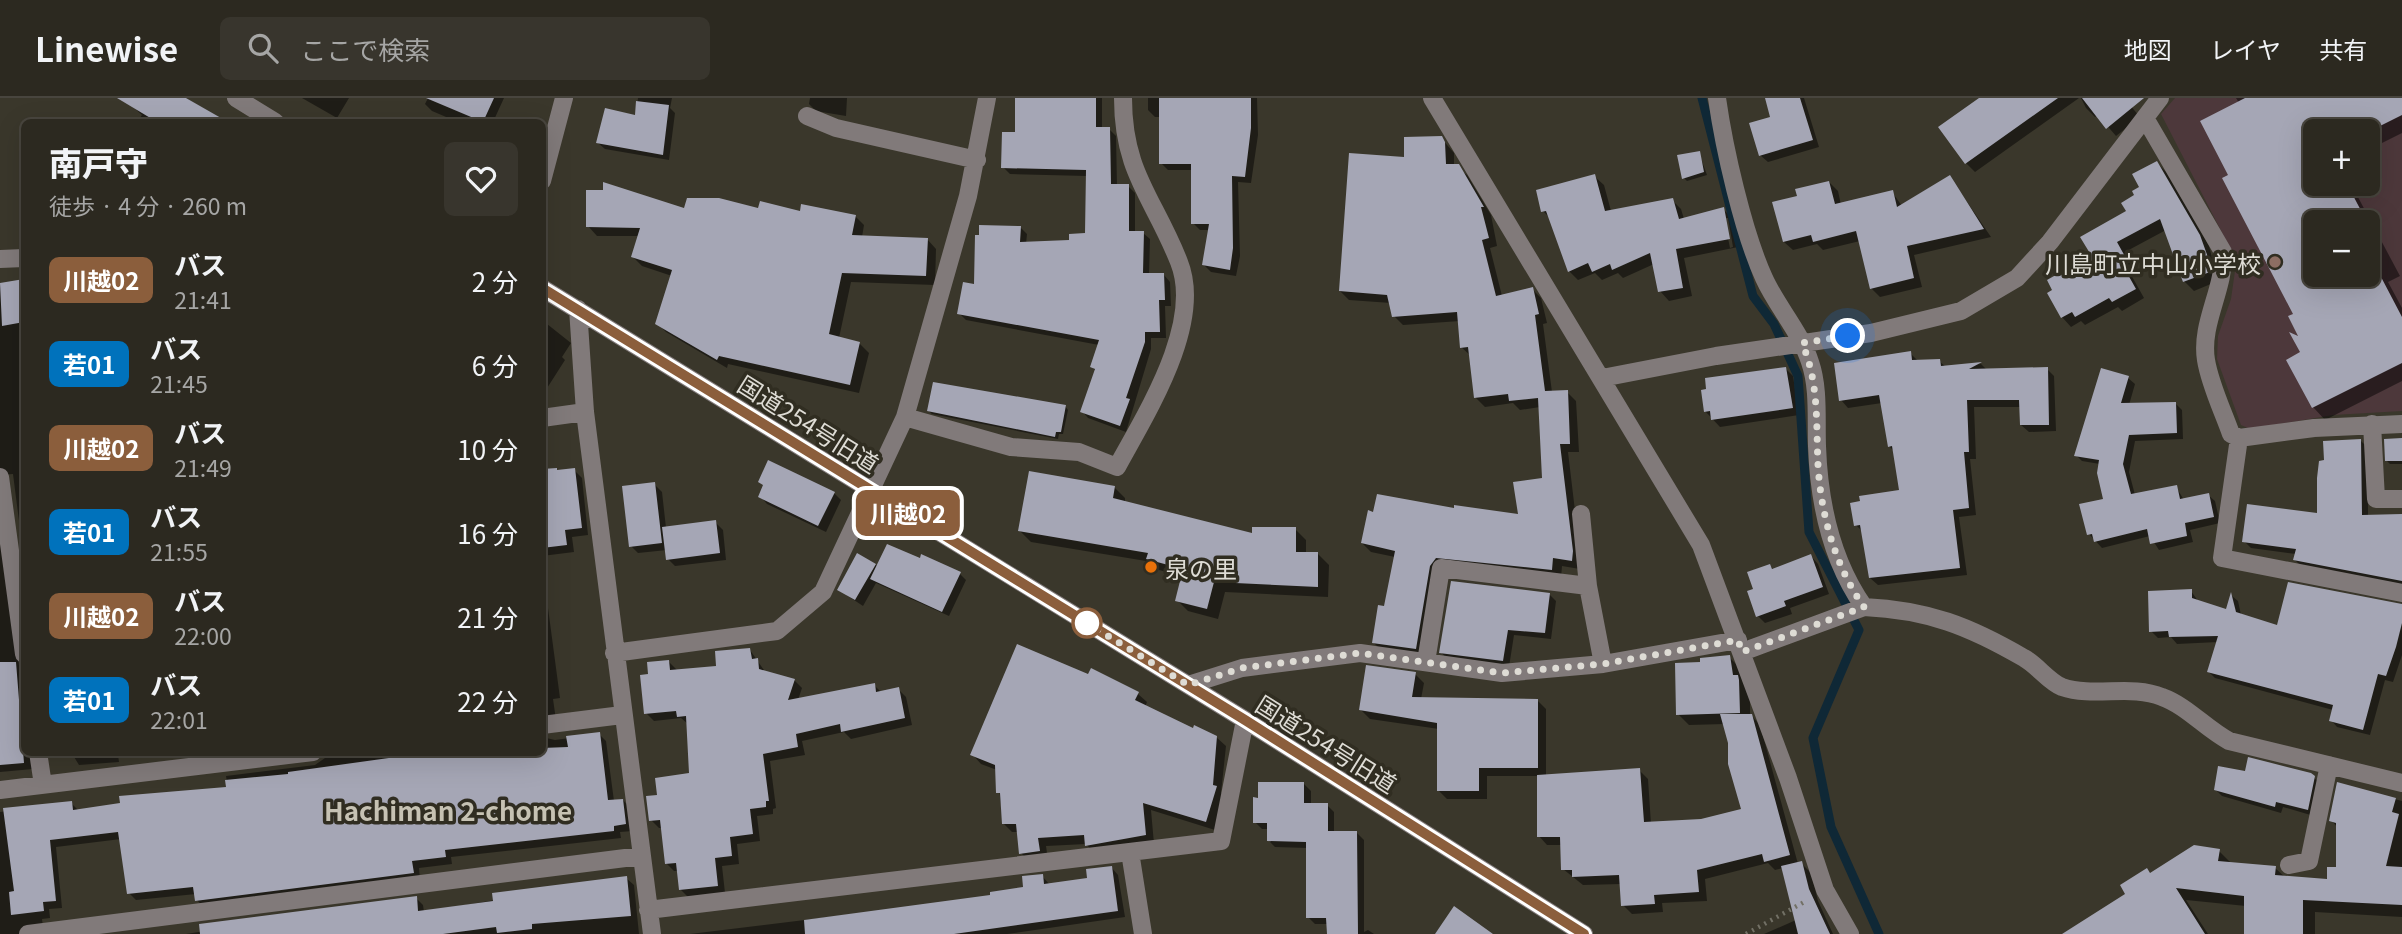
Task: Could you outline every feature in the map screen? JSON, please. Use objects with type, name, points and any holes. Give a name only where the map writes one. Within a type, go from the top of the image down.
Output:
[{"type":"street","points":[[236,98],[270,119]]},
{"type":"street","points":[[546,166],[564,98]]},
{"type":"street","points":[[614,653],[777,631],[823,592],[873,492],[905,417],[977,160],[988,98]]},
{"type":"street","points":[[905,417],[1011,447],[1079,452],[1117,467],[1176,353],[1184,297],[1181,265],[1134,172],[1123,132],[1123,98]]},
{"type":"street","points":[[1432,98],[1701,545],[1740,646],[1825,890],[1850,934]]},
{"type":"street","points":[[1717,98],[1735,178],[1764,278],[1802,343],[1815,385],[1819,476],[1824,509],[1832,544],[1849,585],[1864,607]]},
{"type":"street","points":[[1602,378],[1930,321],[1961,311],[2017,278],[2050,242],[2160,98]]},
{"type":"street","points":[[807,116],[836,128],[977,160]]},
{"type":"street","points":[[2145,118],[2223,252],[2224,273],[2210,316],[2206,359],[2231,434],[2239,438],[2372,424],[2402,424]]},
{"type":"street","points":[[0,259],[21,258]]},
{"type":"street","name":"国道254号旧道","points":[[546,290],[1245,720],[1584,934]]},
{"type":"street","points":[[578,309],[586,412],[614,653],[652,934]]},
{"type":"street","points":[[546,417],[586,412]]},
{"type":"street","points":[[2372,424],[2376,499],[2402,499]]},
{"type":"street","points":[[2239,438],[2222,558],[2402,593]]},
{"type":"street","points":[[0,477],[21,632]]},
{"type":"street","points":[[1581,514],[1588,586],[1603,664]]},
{"type":"street","points":[[1426,662],[1441,568],[1588,586]]},
{"type":"street","points":[[1188,685],[1242,668],[1360,653],[1502,673],[1603,664],[1740,646],[1864,607],[1906,609],[1944,619],[1996,642],[2038,666],[2060,686],[2090,692],[2144,692],[2163,697],[2189,712],[2208,730],[2229,741],[2402,783]]},
{"type":"street","points":[[546,724],[622,715]]},
{"type":"street","points":[[648,909],[1221,841],[1245,720]]},
{"type":"street","points":[[39,756],[43,785]]},
{"type":"street","points":[[0,790],[190,760],[252,756]]},
{"type":"street","points":[[2289,865],[2309,861],[2329,765]]},
{"type":"street","points":[[1130,852],[1143,934]]},
{"type":"street","points":[[28,934],[641,856]]},
{"type":"path","points":[[1746,934],[1825,890]]},
{"type":"shaded area","name":"川島町立中山小学校","points":[[2175,98],[2402,98],[2402,411],[2333,415],[2250,429],[2241,425],[2217,359],[2218,336],[2231,299],[2235,271],[2233,254],[2161,114]]},
{"type":"building","points":[[117,98],[186,98],[223,119],[152,119]]},
{"type":"building","points":[[426,98],[494,98],[484,119],[476,119]]},
{"type":"building","points":[[1015,98],[1096,98],[1096,127],[1110,127],[1111,184],[1129,184],[1129,231],[1144,231],[1143,273],[1164,273],[1165,300],[1159,300],[1160,332],[1145,332],[1145,342],[1126,398],[1130,399],[1120,426],[1080,412],[1095,369],[1090,367],[1099,340],[957,314],[963,282],[974,284],[975,235],[979,235],[979,225],[1021,226],[1020,242],[1069,240],[1069,234],[1085,233],[1086,170],[1001,168],[1002,132],[1015,132]]},
{"type":"building","points":[[1159,98],[1251,98],[1251,128],[1245,177],[1232,176],[1233,248],[1230,270],[1202,265],[1209,224],[1191,224],[1191,164],[1159,164]]},
{"type":"building","points":[[1765,98],[1800,98],[1813,140],[1759,156],[1749,123],[1770,117]]},
{"type":"building","points":[[1979,98],[2058,98],[1965,164],[1938,127]]},
{"type":"building","points":[[2082,98],[2144,98],[2106,129]]},
{"type":"building","points":[[2245,98],[2402,98],[2402,115],[2380,126],[2380,119],[2303,119],[2303,196],[2353,196],[2361,210],[2303,210],[2303,287],[2380,287],[2380,275],[2402,317],[2402,363],[2312,408],[2286,360],[2300,352],[2289,332],[2298,336],[2288,316],[2293,314],[2222,178],[2228,175],[2200,121]]},
{"type":"building","points":[[636,101],[669,105],[663,155],[596,143],[605,108],[635,115]]},
{"type":"building","points":[[1442,136],[1445,142],[1446,164],[1459,164],[1484,207],[1481,207],[1489,238],[1482,240],[1496,296],[1533,287],[1539,314],[1535,315],[1545,391],[1568,390],[1570,444],[1560,444],[1573,551],[1572,561],[1553,558],[1552,570],[1436,558],[1430,566],[1416,649],[1372,643],[1378,605],[1384,606],[1395,551],[1361,543],[1368,510],[1373,512],[1377,494],[1454,508],[1454,505],[1518,514],[1513,482],[1542,478],[1538,398],[1509,401],[1508,394],[1474,398],[1468,347],[1460,348],[1457,312],[1392,317],[1387,295],[1339,291],[1349,153],[1404,157],[1404,137]]},
{"type":"building","points":[[1700,151],[1704,172],[1682,179],[1677,155]]},
{"type":"building","points":[[2157,161],[2200,235],[2210,263],[2210,272],[2183,282],[2160,219],[2117,242],[2127,260],[2122,264],[2136,289],[2112,302],[2109,298],[2075,317],[2072,312],[2061,318],[2047,293],[2052,290],[2047,280],[2091,255],[2080,237],[2126,211],[2121,203],[2134,195],[2132,191],[2139,187],[2132,174]]},
{"type":"building","points":[[1595,174],[1605,211],[1673,198],[1679,219],[1724,207],[1730,239],[1676,249],[1683,288],[1658,292],[1650,253],[1612,270],[1610,264],[1592,272],[1588,263],[1568,272],[1546,211],[1541,212],[1536,190]]},
{"type":"building","points":[[1950,175],[1984,229],[1907,246],[1914,278],[1870,289],[1856,231],[1813,242],[1811,235],[1783,242],[1772,202],[1797,196],[1795,189],[1829,181],[1835,204],[1893,190],[1897,207]]},
{"type":"building","points":[[603,182],[684,208],[687,198],[719,198],[758,208],[760,201],[800,211],[801,204],[856,215],[852,235],[928,238],[926,276],[842,273],[829,334],[860,342],[850,385],[719,356],[717,360],[655,324],[672,270],[631,257],[640,228],[586,227],[586,190],[603,190]]},
{"type":"building","points":[[21,280],[21,323],[2,326],[0,283]]},
{"type":"building","points":[[1911,351],[1912,360],[1940,359],[1941,366],[1982,362],[1969,369],[2048,367],[2049,425],[2020,425],[2019,400],[1967,400],[1969,452],[1964,452],[1969,508],[1953,510],[1960,568],[1869,578],[1860,525],[1854,526],[1850,503],[1860,501],[1859,496],[1899,490],[1892,446],[1888,447],[1879,395],[1839,401],[1834,363]]},
{"type":"building","points":[[1786,367],[1793,408],[1711,420],[1710,411],[1704,412],[1701,390],[1706,389],[1705,378]]},
{"type":"building","points":[[2101,368],[2129,376],[2121,403],[2176,402],[2177,433],[2129,435],[2123,464],[2131,494],[2177,485],[2180,499],[2209,493],[2214,517],[2185,523],[2187,536],[2150,544],[2147,529],[2094,542],[2092,534],[2087,535],[2079,504],[2103,499],[2097,473],[2099,460],[2074,456]]},
{"type":"building","points":[[933,382],[1066,405],[1061,432],[1056,432],[1055,437],[927,411]]},
{"type":"building","points":[[2402,438],[2402,461],[2385,461],[2384,439]]},
{"type":"building","points":[[2361,439],[2362,515],[2402,514],[2402,581],[2293,560],[2296,549],[2242,542],[2247,504],[2317,513],[2317,478],[2319,461],[2324,460],[2323,441]]},
{"type":"building","points":[[768,460],[835,492],[818,526],[758,497],[763,485],[758,482]]},
{"type":"building","points":[[575,468],[582,528],[565,530],[567,545],[546,548],[546,469]]},
{"type":"building","points":[[1029,471],[1115,486],[1113,498],[1252,533],[1252,527],[1296,527],[1296,552],[1318,552],[1318,587],[1214,582],[1207,609],[1175,601],[1183,569],[1146,559],[1148,553],[1018,531]]},
{"type":"building","points":[[655,482],[662,543],[629,547],[622,486]]},
{"type":"building","points":[[716,520],[720,553],[666,560],[662,527]]},
{"type":"building","points":[[887,544],[920,558],[921,554],[961,572],[942,612],[870,579]]},
{"type":"building","points":[[857,553],[876,564],[855,600],[837,590]]},
{"type":"building","points":[[1811,554],[1823,587],[1784,601],[1786,606],[1756,617],[1747,591],[1753,589],[1747,572],[1770,564],[1772,569]]},
{"type":"building","points":[[1451,581],[1550,593],[1545,633],[1508,630],[1503,661],[1439,653]]},
{"type":"building","points":[[2288,582],[2402,604],[2402,623],[2396,647],[2386,676],[2378,674],[2363,730],[2329,721],[2333,705],[2207,672],[2218,636],[2169,637],[2168,631],[2149,632],[2148,591],[2192,589],[2192,598],[2226,609],[2231,592],[2236,612],[2277,625]]},
{"type":"building","points":[[1017,644],[1088,674],[1091,668],[1139,692],[1135,700],[1193,728],[1194,725],[1217,736],[1213,785],[1217,786],[1206,822],[1143,803],[1146,835],[1085,846],[1084,835],[1038,838],[1040,851],[1019,854],[1016,824],[1002,824],[1000,793],[996,793],[995,765],[970,755]]},
{"type":"building","points":[[750,648],[752,659],[758,658],[759,669],[795,679],[788,700],[875,683],[876,692],[899,687],[905,718],[841,732],[840,724],[796,734],[798,747],[763,754],[769,801],[766,801],[766,807],[750,809],[753,834],[730,837],[732,856],[715,858],[718,886],[679,890],[676,863],[665,864],[660,820],[649,821],[646,796],[657,795],[655,778],[689,773],[686,716],[677,717],[676,711],[644,714],[640,675],[648,674],[647,662],[669,660],[670,670],[716,666],[715,651]]},
{"type":"building","points":[[1730,655],[1733,675],[1738,675],[1739,680],[1740,713],[1676,715],[1675,663],[1700,662],[1700,658]]},
{"type":"building","points":[[0,662],[16,662],[21,756],[23,756],[24,763],[0,765]]},
{"type":"building","points":[[1366,665],[1416,672],[1412,697],[1538,699],[1538,768],[1479,768],[1479,791],[1437,791],[1437,723],[1359,710]]},
{"type":"building","points":[[1720,714],[1752,714],[1790,855],[1764,862],[1762,854],[1697,870],[1699,892],[1654,895],[1655,904],[1621,906],[1619,875],[1572,877],[1572,870],[1561,870],[1560,837],[1537,837],[1537,775],[1640,768],[1644,822],[1701,819],[1741,809],[1728,764],[1728,743]]},
{"type":"building","points":[[600,732],[608,800],[623,799],[626,824],[614,826],[614,831],[445,850],[446,857],[412,861],[414,873],[195,901],[193,887],[127,894],[118,832],[50,840],[56,901],[43,902],[44,911],[11,915],[9,892],[14,891],[3,808],[72,801],[73,810],[120,803],[119,796],[226,787],[225,780],[288,774],[403,756],[546,756],[546,748],[568,747],[566,736]]},
{"type":"building","points":[[2248,757],[2315,776],[2308,810],[2276,802],[2275,807],[2214,790],[2218,766],[2245,771]]},
{"type":"building","points":[[1258,782],[1304,782],[1304,803],[1328,803],[1328,831],[1357,831],[1358,934],[1327,934],[1326,918],[1306,918],[1306,842],[1267,841],[1267,823],[1253,823],[1253,797],[1258,798]]},
{"type":"building","points":[[2337,782],[2396,798],[2392,812],[2399,814],[2386,866],[2402,867],[2402,905],[2303,900],[2303,934],[2244,934],[2244,896],[2176,888],[2205,934],[2062,934],[2125,894],[2120,885],[2147,868],[2150,873],[2194,845],[2220,849],[2218,861],[2276,866],[2275,875],[2327,879],[2327,867],[2336,867],[2336,823],[2329,821]]},
{"type":"building","points":[[1802,861],[1809,889],[1830,934],[1798,934],[1781,866]]},
{"type":"building","points":[[1112,866],[1118,911],[954,934],[805,934],[804,920],[990,895],[990,892],[1023,887],[1022,876],[1043,874],[1044,884],[1087,878],[1086,869]]},
{"type":"building","points":[[627,876],[631,916],[532,924],[532,929],[497,933],[496,927],[443,934],[200,934],[199,924],[417,896],[418,911],[493,901],[492,893]]},
{"type":"building","points":[[1454,906],[1493,934],[1435,934]]},
{"type":"waterway","points":[[1702,98],[1753,296],[1774,324],[1798,376],[1809,532],[1859,630],[1813,738],[1831,827],[1879,934]]},
{"type":"bus line","name":"川越02","points":[[546,290],[1245,720],[1584,934]]},
{"type":"place","name":"川島町立中山小学校","points":[[2275,262]]},
{"type":"place","name":"泉の里","points":[[1151,567]]},
{"type":"district","name":"Hachiman 2-chome","points":[[448,809]]},
{"type":"route","points":[[1087,623],[1188,685],[1242,668],[1360,653],[1502,673],[1603,664],[1738,640],[1742,652],[1864,607],[1849,585],[1832,544],[1820,487],[1815,385],[1810,361],[1802,343],[1848,336]]}]
